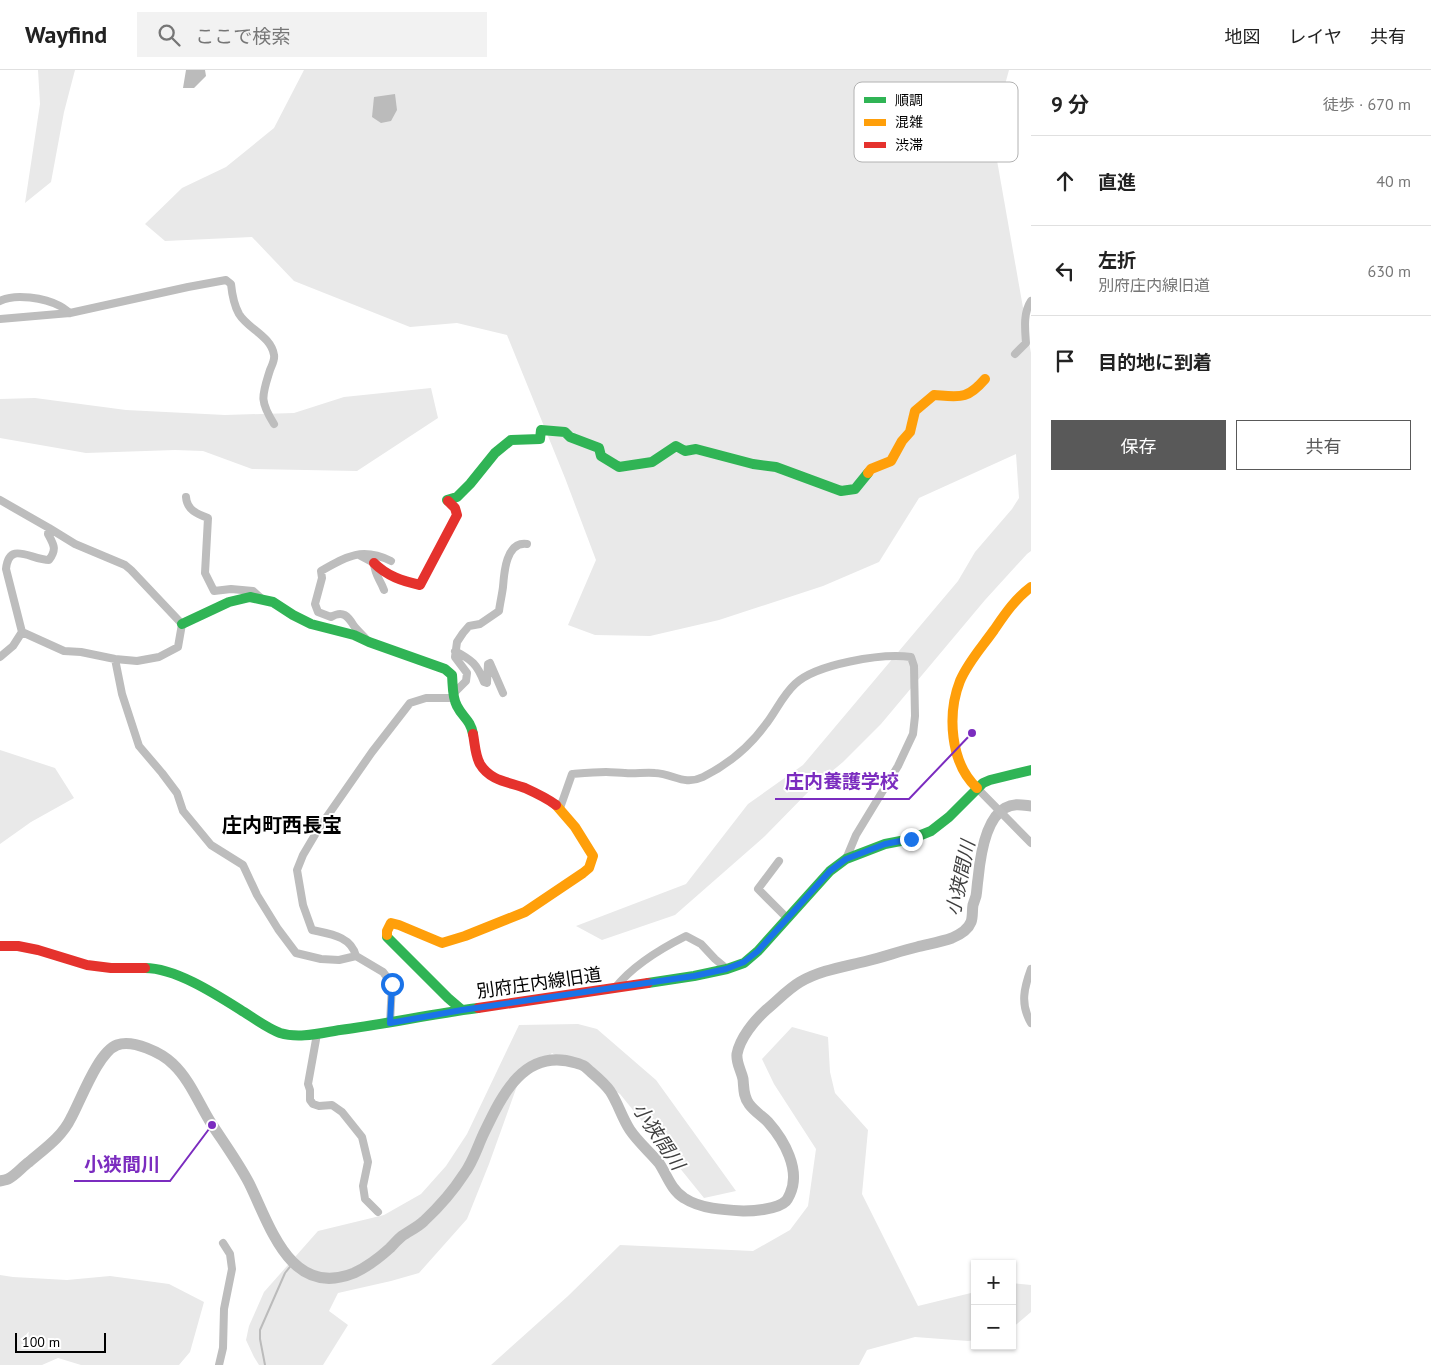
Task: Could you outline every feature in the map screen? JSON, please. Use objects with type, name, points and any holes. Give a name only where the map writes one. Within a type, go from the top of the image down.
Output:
[{"type":"street","points":[[0,319],[70,314],[188,286],[226,280],[231,284],[233,298],[239,314],[272,348],[274,357],[262,393],[263,405],[274,424]]},
{"type":"street","points":[[0,301],[8,297],[19,296],[48,301],[61,306],[70,314]]},
{"type":"street","points":[[1014,354],[1026,343],[1026,308],[1031,301]]},
{"type":"street","points":[[359,555],[374,563],[382,572],[405,582],[420,585],[457,515],[455,508],[447,500],[457,497],[470,484],[495,452],[511,440],[540,439],[541,430],[565,432],[570,437],[598,448],[601,456],[619,466],[652,462],[676,446],[685,451],[696,450],[753,464],[776,467],[841,491],[855,489],[871,470],[890,461],[910,432],[915,411],[934,395],[965,397],[976,390],[984,379]]},
{"type":"street","points":[[186,497],[186,504],[196,514],[208,518],[205,573],[214,591],[231,589],[253,591],[264,600]]},
{"type":"street","points":[[0,500],[75,544],[125,565],[182,624]]},
{"type":"street","points":[[0,657],[13,646],[22,632],[6,570],[6,561],[9,556],[16,553],[41,560],[49,560],[54,553],[54,544],[48,534],[49,528]]},
{"type":"street","points":[[356,956],[354,948],[346,940],[312,930],[303,905],[297,870],[299,863],[336,802],[410,703],[426,698],[454,696],[466,681],[467,673],[455,657],[457,642],[470,626],[480,624],[499,611],[504,569],[508,556],[515,547],[524,543],[527,544]]},
{"type":"street","points":[[369,642],[349,617],[344,614],[336,614],[331,617],[318,612],[315,604],[322,578],[321,572],[352,555],[370,553],[391,561]]},
{"type":"street","points":[[374,563],[374,573],[384,590]]},
{"type":"street","points":[[1031,587],[1013,603],[962,676],[955,694],[953,711],[954,742],[957,757],[966,776],[1031,843]]},
{"type":"street","points":[[182,624],[229,602],[250,597],[273,602],[311,624],[354,634],[369,642],[445,669],[452,674],[454,696],[458,708],[471,725],[475,751],[481,767],[489,775],[501,781],[528,789],[550,800],[560,808],[586,843],[593,856],[588,868],[576,879],[525,912],[452,940],[442,942],[390,923],[387,937],[462,1010]]},
{"type":"street","points":[[22,632],[64,651],[137,661],[159,657],[178,647],[182,624]]},
{"type":"street","points":[[455,651],[473,660],[484,682],[487,683],[488,664],[490,663],[503,693]]},
{"type":"street","points":[[560,808],[572,774],[608,772],[657,773],[684,781],[703,777],[735,757],[752,741],[766,725],[785,695],[796,683],[808,675],[822,669],[855,661],[891,656],[911,657],[914,666],[915,716],[913,734],[898,766],[856,835],[846,859]]},
{"type":"street","points":[[115,659],[122,694],[139,746],[177,793],[184,811],[211,846],[243,865],[257,895],[278,929],[296,953],[320,959],[339,960],[356,956],[383,972],[392,984],[390,1023]]},
{"type":"street","name":"別府庄内線旧道","points":[[0,946],[18,946],[38,950],[87,965],[110,968],[154,968],[171,972],[220,997],[262,1024],[280,1033],[297,1036],[694,976],[726,969],[744,962],[758,951],[830,871],[846,859],[885,844],[911,839],[931,831],[949,817],[976,788],[990,780],[1031,770]]},
{"type":"street","points":[[780,861],[758,889],[787,918]]},
{"type":"street","points":[[615,988],[636,966],[686,936],[701,944],[726,969]]},
{"type":"street","points":[[1031,969],[1023,995],[1026,1012],[1031,1023]]},
{"type":"street","points":[[317,1034],[308,1084],[310,1100],[313,1104],[332,1106],[342,1112],[362,1137],[368,1162],[363,1186],[365,1199],[378,1212]]},
{"type":"street","points":[[219,1365],[223,1348],[224,1309],[232,1269],[230,1254],[223,1244]]},
{"type":"shaded area","points":[[38,70],[75,70],[64,112],[51,182],[25,203],[40,104]]},
{"type":"shaded area","points":[[186,70],[205,70],[206,76],[194,88],[183,88]]},
{"type":"shaded area","points":[[304,70],[1009,70],[1006,82],[854,82],[854,162],[997,162],[1031,353],[1031,551],[985,600],[881,724],[843,762],[813,787],[765,836],[675,915],[602,940],[576,926],[686,884],[748,804],[803,765],[958,581],[975,552],[1012,509],[1019,498],[1016,454],[919,498],[879,562],[823,586],[719,620],[650,636],[595,635],[568,625],[596,560],[507,335],[457,323],[410,327],[294,281],[252,237],[165,241],[145,224],[182,188],[226,167],[274,128]]},
{"type":"shaded area","points":[[395,94],[397,110],[391,121],[381,123],[372,117],[374,97]]},
{"type":"shaded area","points":[[431,388],[438,418],[357,471],[252,469],[203,451],[86,453],[0,438],[0,399],[35,398],[126,410],[225,415],[294,413],[344,397]]},
{"type":"shaded area","points":[[0,750],[55,768],[74,798],[31,822],[0,844]]},
{"type":"shaded area","points":[[578,1024],[597,1029],[656,1080],[736,1191],[704,1198],[620,1094],[552,1053],[517,1086],[467,1219],[419,1273],[338,1293],[329,1311],[348,1325],[323,1365],[259,1365],[246,1340],[249,1326],[264,1292],[318,1231],[384,1215],[421,1194],[446,1166],[467,1134],[519,1025]]},
{"type":"shaded area","points":[[792,1027],[828,1037],[830,1072],[835,1093],[868,1130],[862,1194],[918,1306],[971,1293],[971,1341],[915,1337],[867,1350],[859,1365],[491,1365],[568,1296],[620,1245],[753,1251],[790,1230],[808,1206],[816,1149],[774,1084],[762,1059]]},
{"type":"shaded area","points":[[0,1275],[67,1280],[110,1276],[169,1284],[204,1302],[190,1352],[179,1365],[81,1365],[58,1358],[42,1365],[0,1365]]},
{"type":"shaded area","points":[[1016,1283],[1031,1285],[1031,1312],[1016,1325]]},
{"type":"waterway","name":"小狭間川","points":[[0,1181],[14,1175],[58,1137],[67,1125],[97,1066],[110,1049],[117,1045],[131,1044],[139,1045],[155,1052],[179,1070],[245,1175],[265,1218],[285,1254],[298,1267],[314,1276],[332,1278],[359,1271],[377,1259],[402,1236],[424,1221],[446,1199],[467,1169],[490,1120],[507,1090],[529,1068],[542,1062],[558,1060],[579,1064],[585,1066],[601,1081],[613,1096],[630,1130],[659,1163],[672,1187],[684,1198],[705,1207],[729,1210],[754,1211],[777,1206],[786,1201],[790,1194],[793,1185],[792,1165],[780,1137],[747,1101],[737,1057],[744,1036],[766,1010],[791,988],[816,974],[948,939],[963,932],[972,920],[982,850],[988,830],[998,813],[1008,806],[1031,806]]},
{"type":"waterway","points":[[265,1365],[260,1330],[285,1273],[293,1263]]},
{"type":"traffic: fast","points":[[448,501],[457,497],[495,453],[511,440],[540,439],[541,430],[565,432],[570,437],[599,448],[601,456],[619,467],[652,462],[676,446],[685,451],[696,449],[753,464],[776,467],[841,491],[855,489],[868,473]]},
{"type":"traffic: fast","points":[[182,624],[229,602],[250,597],[273,602],[311,624],[354,635],[445,669],[452,675],[455,703],[470,725],[473,734]]},
{"type":"traffic: fast","points":[[648,983],[694,976],[727,969],[744,963],[758,951],[830,871],[846,859],[885,844],[911,839],[931,831],[949,817],[983,783],[1031,770]]},
{"type":"traffic: fast","points":[[387,935],[462,1010]]},
{"type":"traffic: fast","points":[[145,968],[170,972],[183,977],[270,1029],[287,1035],[318,1034],[478,1008]]},
{"type":"traffic: slow","points":[[868,473],[871,469],[891,461],[902,441],[910,432],[915,411],[934,395],[962,396],[973,391],[985,379]]},
{"type":"traffic: slow","points":[[977,788],[968,778],[956,752],[953,723],[953,708],[956,694],[963,674],[971,661],[1011,607],[1031,587]]},
{"type":"traffic: slow","points":[[387,935],[391,923],[442,943],[465,936],[525,912],[583,873],[589,868],[593,856],[575,827],[556,805]]},
{"type":"traffic: jam","points":[[374,563],[395,577],[420,585],[457,515],[455,508],[448,501]]},
{"type":"traffic: jam","points":[[473,734],[478,761],[484,770],[500,780],[525,788],[556,805]]},
{"type":"traffic: jam","points":[[0,946],[18,946],[38,950],[87,965],[111,968],[145,968]]},
{"type":"traffic: jam","points":[[478,1008],[648,983]]},
{"type":"place","name":"庄内養護学校","points":[[972,733]]},
{"type":"place","name":"小狭間川","points":[[212,1125]]},
{"type":"district","name":"庄内町西長宝","points":[[282,825]]},
{"type":"route","points":[[392,984],[390,1023],[462,1010],[694,976],[726,969],[744,962],[758,951],[804,898],[830,871],[846,859],[885,844],[911,839]]}]
